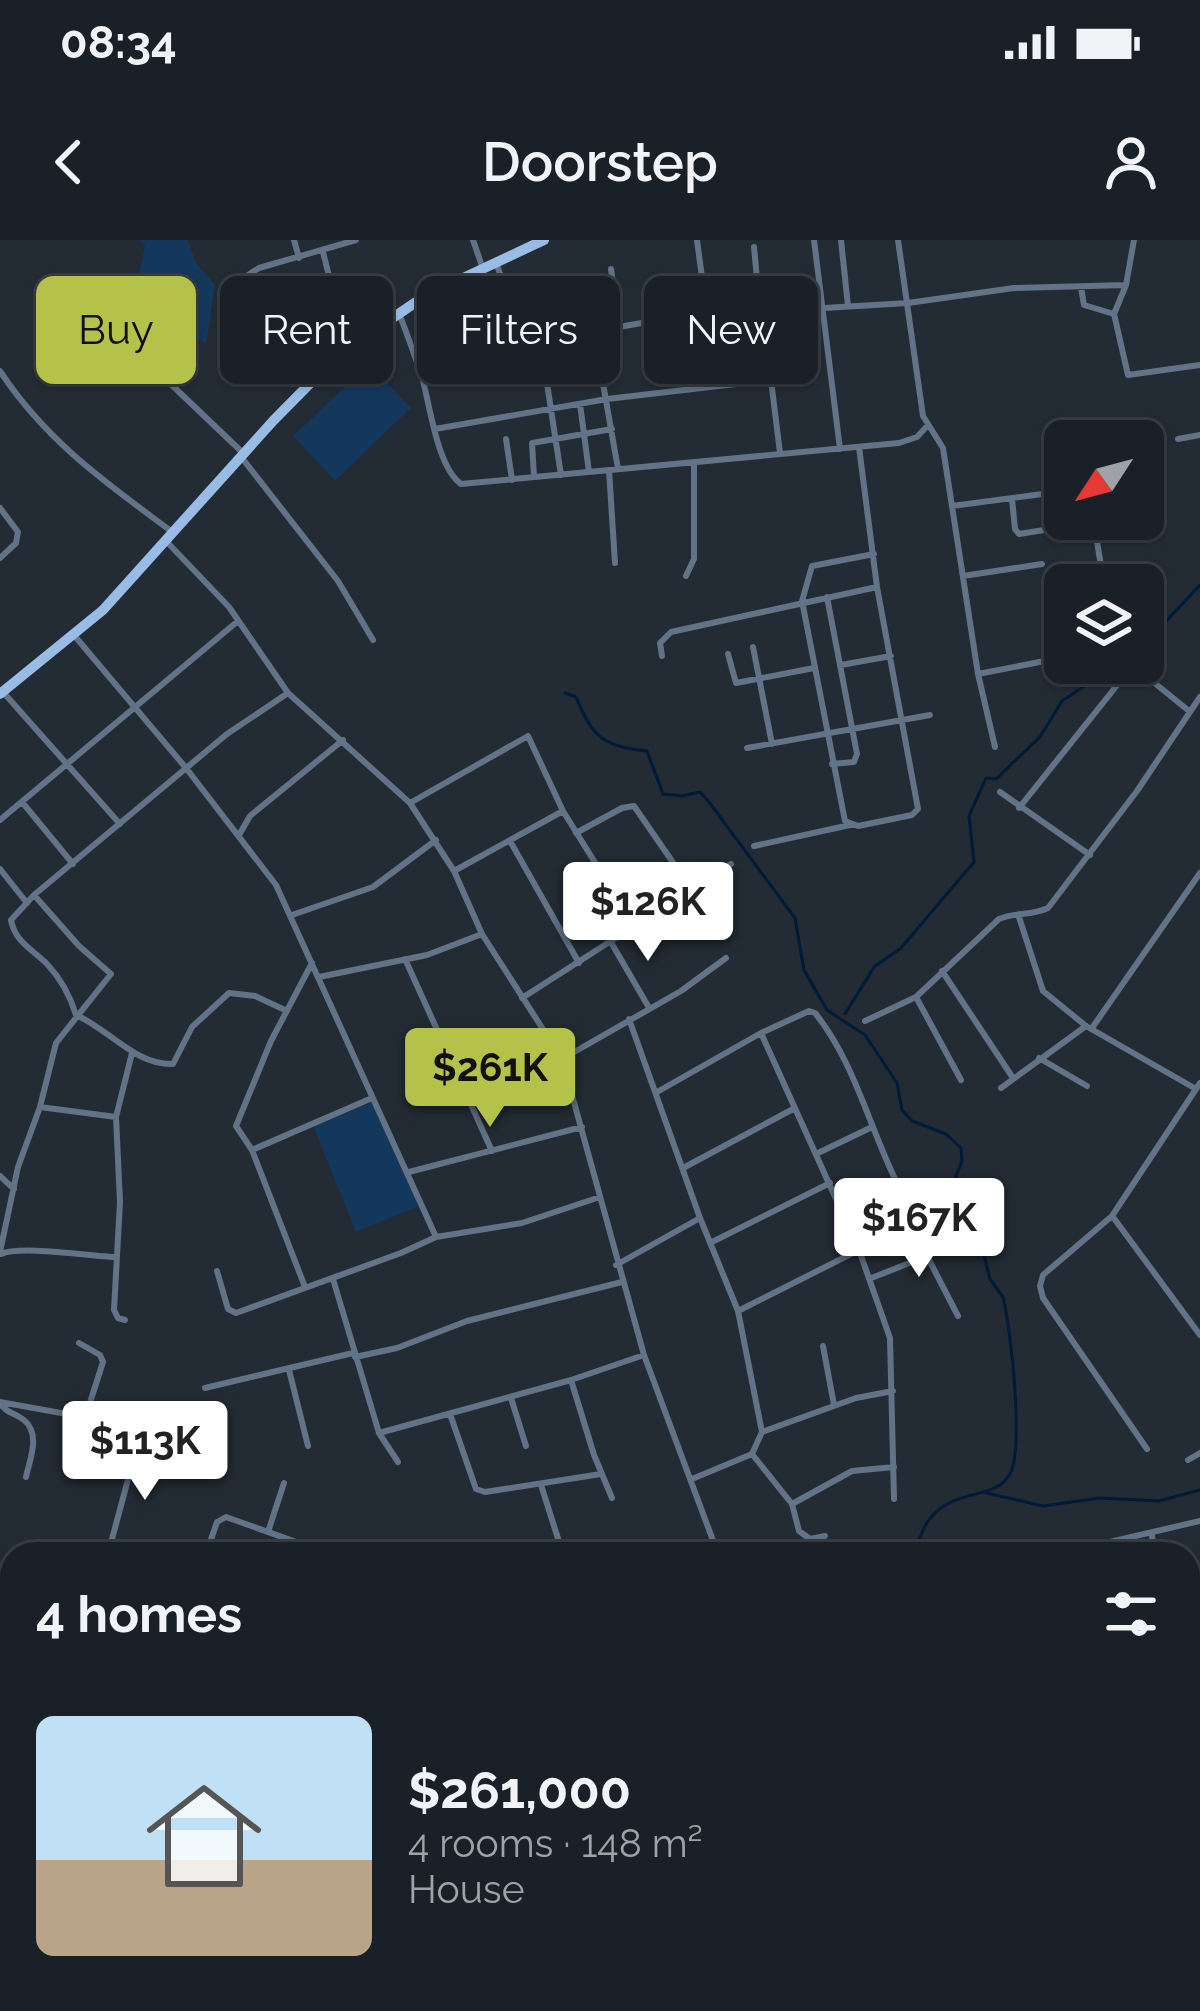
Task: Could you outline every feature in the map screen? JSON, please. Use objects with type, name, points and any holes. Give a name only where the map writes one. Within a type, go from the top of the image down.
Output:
[{"type":"main road","points":[[393,316],[544,240]]},
{"type":"main road","points":[[1,693],[103,610],[308,384]]},
{"type":"street","points":[[294,240],[299,258]]},
{"type":"street","points":[[248,276],[254,270],[356,240]]},
{"type":"street","points":[[473,240],[482,269]]},
{"type":"street","points":[[698,240],[702,276]]},
{"type":"street","points":[[814,240],[840,449]]},
{"type":"street","points":[[841,240],[848,306]]},
{"type":"street","points":[[898,240],[923,416],[943,448],[978,674],[995,747]]},
{"type":"street","points":[[1134,240],[1126,285],[1114,314],[1128,375],[1200,365]]},
{"type":"street","points":[[754,247],[757,276]]},
{"type":"street","points":[[323,252],[329,276]]},
{"type":"street","points":[[496,263],[501,276]]},
{"type":"street","points":[[611,269],[612,276]]},
{"type":"street","points":[[818,307],[908,303],[1014,288],[1126,285]]},
{"type":"street","points":[[1082,287],[1084,305],[1114,314]]},
{"type":"street","points":[[399,312],[417,364]]},
{"type":"street","points":[[0,371],[47,432],[170,538],[238,621],[288,693],[410,802],[436,840],[482,934],[562,1059],[644,1355],[714,1542]]},
{"type":"street","points":[[435,429],[607,399],[771,380],[781,453]]},
{"type":"street","points":[[169,384],[243,455],[338,580],[373,640]]},
{"type":"street","points":[[424,384],[429,422],[455,482],[859,447],[912,440],[928,424]]},
{"type":"street","points":[[549,384],[561,475]]},
{"type":"street","points":[[604,384],[612,429],[614,563]]},
{"type":"street","points":[[689,384],[689,389]]},
{"type":"street","points":[[580,403],[589,472]]},
{"type":"street","points":[[534,477],[531,445],[612,429]]},
{"type":"street","points":[[1178,440],[1200,435]]},
{"type":"street","points":[[506,439],[512,480]]},
{"type":"street","points":[[754,846],[916,813],[859,447]]},
{"type":"street","points":[[686,576],[694,560],[694,464]]},
{"type":"street","points":[[952,506],[1044,494]]},
{"type":"street","points":[[1012,499],[1019,534],[1044,530]]},
{"type":"street","points":[[0,508],[18,532],[16,543],[0,558]]},
{"type":"street","points":[[850,825],[844,821],[802,602],[812,566],[874,554]]},
{"type":"street","points":[[963,576],[1042,564]]},
{"type":"street","points":[[662,656],[660,643],[671,632],[878,587]]},
{"type":"street","points":[[827,597],[857,760],[832,764]]},
{"type":"street","points":[[0,820],[238,621]]},
{"type":"street","points":[[73,634],[268,873],[292,915],[436,1237]]},
{"type":"street","points":[[753,647],[772,744]]},
{"type":"street","points":[[728,654],[735,682],[814,668]]},
{"type":"street","points":[[840,665],[891,656]]},
{"type":"street","points":[[978,674],[1044,661]]},
{"type":"street","points":[[1019,808],[1126,674],[1146,676],[1190,712]]},
{"type":"street","points":[[1,693],[120,824]]},
{"type":"street","points":[[287,1011],[255,996],[229,993],[192,1027],[173,1064],[132,1053],[105,1030],[76,1015],[69,992],[15,934],[11,920],[34,895],[232,730],[288,693]]},
{"type":"street","points":[[865,1021],[916,997],[999,920],[1008,915],[1032,916],[1048,908],[1090,856],[1200,697]]},
{"type":"street","points":[[747,748],[930,715]]},
{"type":"street","points":[[410,802],[528,736],[563,811],[635,927]]},
{"type":"street","points":[[238,835],[250,816],[343,740]]},
{"type":"street","points":[[1000,792],[1090,856]]},
{"type":"street","points":[[22,802],[73,864]]},
{"type":"street","points":[[576,833],[634,806],[692,890]]},
{"type":"street","points":[[454,871],[563,811]]},
{"type":"street","points":[[224,818],[250,816]]},
{"type":"street","points":[[292,915],[373,886],[436,840]]},
{"type":"street","points":[[510,841],[579,964]]},
{"type":"street","points":[[521,998],[731,864]]},
{"type":"street","points":[[0,869],[27,903]]},
{"type":"street","points":[[1001,1088],[1038,1057],[1089,1027],[1200,874]]},
{"type":"street","points":[[34,895],[111,974],[56,1043],[18,1167],[0,1253],[15,1248],[116,1257]]},
{"type":"street","points":[[1018,916],[1043,991],[1089,1027],[1198,1086],[1112,1216],[1043,1275],[1040,1286],[1043,1298],[1147,1448]]},
{"type":"street","points":[[319,977],[405,959],[482,934]]},
{"type":"street","points":[[612,944],[648,1006]]},
{"type":"street","points":[[562,1059],[681,991],[726,958]]},
{"type":"street","points":[[405,959],[492,1151]]},
{"type":"street","points":[[305,1287],[252,1150],[236,1126],[312,963]]},
{"type":"street","points":[[942,971],[1013,1078]]},
{"type":"street","points":[[916,997],[961,1080]]},
{"type":"street","points":[[658,1092],[760,1033],[809,1011],[815,1013],[847,1063],[896,1186],[842,1212]]},
{"type":"street","points":[[629,1019],[738,1311],[761,1432],[752,1454],[692,1479]]},
{"type":"street","points":[[760,1033],[859,1250],[890,1338],[894,1499]]},
{"type":"street","points":[[125,1320],[114,1310],[120,1202],[116,1118],[132,1053]]},
{"type":"street","points":[[1038,1057],[1087,1087]]},
{"type":"street","points":[[252,1150],[373,1098]]},
{"type":"street","points":[[40,1107],[116,1118]]},
{"type":"street","points":[[685,1167],[795,1108]]},
{"type":"street","points":[[409,1172],[582,1127]]},
{"type":"street","points":[[816,1154],[870,1128]]},
{"type":"street","points":[[14,1189],[0,1176],[18,1167]]},
{"type":"street","points":[[710,1244],[830,1183]]},
{"type":"street","points":[[217,1270],[233,1313],[436,1237],[522,1223],[600,1197]]},
{"type":"street","points":[[1112,1216],[1200,1335]]},
{"type":"street","points":[[616,1265],[700,1218]]},
{"type":"street","points":[[4,1230],[27,1250]]},
{"type":"street","points":[[738,1311],[859,1250]]},
{"type":"street","points":[[868,1279],[927,1256],[958,1316]]},
{"type":"street","points":[[333,1279],[379,1433],[398,1462]]},
{"type":"street","points":[[205,1388],[397,1348],[467,1322],[622,1282]]},
{"type":"street","points":[[79,1343],[103,1361],[86,1415]]},
{"type":"street","points":[[823,1346],[834,1405]]},
{"type":"street","points":[[379,1433],[572,1380],[644,1355]]},
{"type":"street","points":[[289,1370],[308,1446]]},
{"type":"street","points":[[572,1380],[612,1498]]},
{"type":"street","points":[[761,1432],[834,1405],[893,1391]]},
{"type":"street","points":[[511,1397],[526,1446]]},
{"type":"street","points":[[0,1402],[86,1415],[141,1431],[111,1542]]},
{"type":"street","points":[[0,1402],[32,1431],[26,1478]]},
{"type":"street","points":[[450,1414],[476,1489],[484,1492],[601,1474]]},
{"type":"street","points":[[1188,1460],[1200,1453]]},
{"type":"street","points":[[752,1454],[792,1504],[799,1531],[810,1539],[825,1536]]},
{"type":"street","points":[[792,1504],[852,1471],[894,1467]]},
{"type":"street","points":[[268,1532],[284,1483]]},
{"type":"street","points":[[541,1485],[559,1542]]},
{"type":"street","points":[[211,1542],[221,1517],[296,1542]]},
{"type":"street","points":[[1116,1542],[1200,1521]]},
{"type":"street","points":[[1152,1534],[1153,1542]]},
{"type":"shaded area","points":[[139,240],[188,240],[196,263],[215,285],[206,343],[196,338],[196,276],[138,276],[145,246]]},
{"type":"shaded area","points":[[348,384],[388,384],[411,408],[335,481],[293,436]]},
{"type":"shaded area","points":[[376,1101],[419,1206],[356,1232],[313,1126]]},
{"type":"waterway","points":[[1164,624],[1200,585]]},
{"type":"waterway","points":[[845,1014],[874,967],[901,948],[974,862],[969,816],[986,778],[996,779],[1040,737],[1062,701],[1088,684]]},
{"type":"waterway","points":[[565,693],[576,697],[601,738],[647,751],[663,794],[700,792],[709,802],[795,918],[804,970],[827,1010],[865,1035],[897,1083],[902,1110],[912,1121],[946,1134],[961,1148],[962,1161],[947,1198],[981,1243],[990,1279],[1003,1297],[1015,1387],[1014,1460],[1002,1484],[933,1514],[920,1542]]},
{"type":"waterway","points":[[982,1492],[1043,1506],[1100,1498],[1159,1501],[1200,1490]]}]
